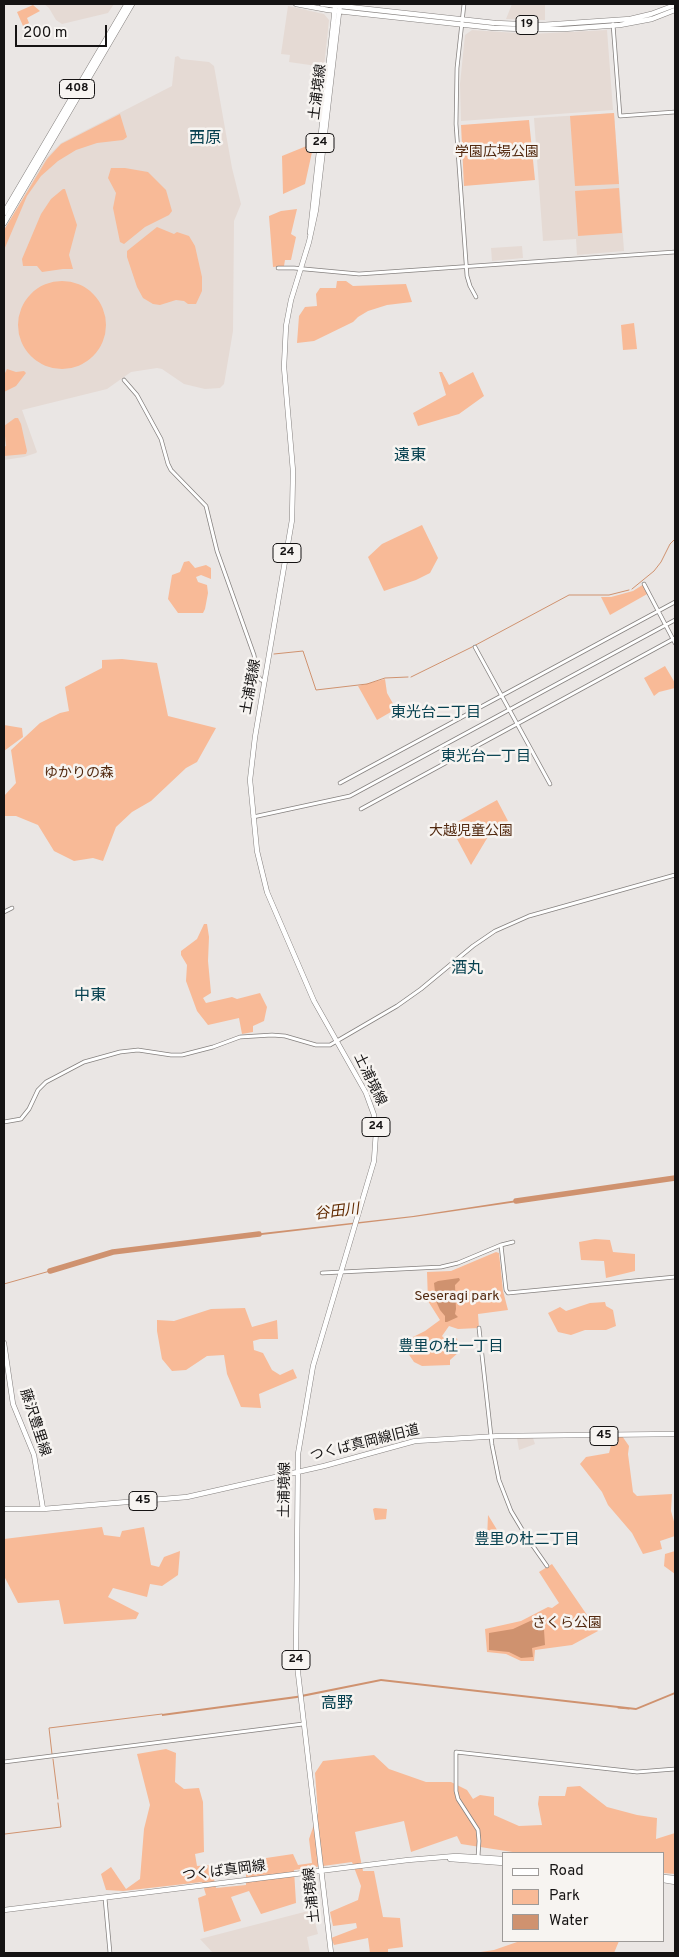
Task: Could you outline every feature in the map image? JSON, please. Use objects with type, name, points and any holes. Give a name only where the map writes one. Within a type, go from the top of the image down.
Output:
[{"type":"highway","name":"408","points":[[4,213],[127,4]]},
{"type":"highway","name":"408","points":[[4,223],[132,4]]},
{"type":"main road","name":"19","points":[[296,4],[338,7],[462,22],[542,25],[613,23],[652,19],[675,10]]},
{"type":"main road","name":"19","points":[[322,4],[338,7]]},
{"type":"main road","name":"19","points":[[613,23],[651,14],[675,5]]},
{"type":"main road","name":"土浦境線","points":[[331,1953],[296,1656],[298,1445],[312,1372],[375,1157],[376,1125],[366,1093],[311,993],[267,892],[260,869],[253,816],[250,768],[292,520],[293,471],[284,352],[286,326],[294,288],[302,269],[309,242],[320,183],[338,7]]},
{"type":"main road","name":"藤沢豊里線","points":[[4,1342],[13,1404],[34,1455],[43,1509]]},
{"type":"main road","name":"つくば真岡線旧道","points":[[4,1509],[43,1509],[188,1497],[297,1472],[408,1442],[491,1436],[675,1434]]},
{"type":"main road","name":"つくば真岡線","points":[[4,1910],[401,1861],[478,1857],[502,1861]]},
{"type":"main road","name":"つくば真岡線","points":[[446,1858],[502,1861]]},
{"type":"street","points":[[464,4],[457,68],[456,118],[466,267],[468,281],[476,297]]},
{"type":"street","points":[[613,23],[620,116],[675,112]]},
{"type":"street","points":[[278,268],[359,274],[675,252]]},
{"type":"street","points":[[124,380],[137,395],[161,439],[170,469],[206,506],[213,539],[254,655],[259,678],[265,681]]},
{"type":"street","points":[[361,809],[675,640],[644,584]]},
{"type":"street","points":[[340,782],[675,602]]},
{"type":"street","points":[[253,816],[350,796],[675,620]]},
{"type":"street","points":[[475,647],[550,784]]},
{"type":"street","points":[[4,1122],[21,1119],[29,1109],[38,1090],[46,1082],[84,1062],[120,1052],[138,1050],[182,1055],[252,1035],[285,1036],[321,1046],[330,1045],[397,1006],[421,989],[472,946],[512,923],[574,903],[675,876]]},
{"type":"street","points":[[4,912],[12,908]]},
{"type":"street","points":[[322,1273],[450,1265],[465,1261],[501,1245],[514,1242]]},
{"type":"street","points":[[501,1245],[506,1290],[508,1293],[675,1277]]},
{"type":"street","points":[[479,1328],[496,1471],[505,1497],[526,1536],[547,1566]]},
{"type":"street","points":[[4,1762],[303,1724]]},
{"type":"street","points":[[478,1857],[478,1830],[458,1799],[456,1791],[456,1752],[637,1772],[675,1769]]},
{"type":"street","points":[[105,1898],[110,1953]]},
{"type":"shaded area","points":[[44,4],[114,4],[108,13],[62,24],[56,20],[49,8]]},
{"type":"shaded area","points":[[512,4],[545,4],[545,20],[506,19]]},
{"type":"shaded area","points":[[288,6],[324,14],[329,20],[324,67],[289,62],[290,55],[281,54]]},
{"type":"shaded area","points":[[472,30],[531,34],[607,30],[613,110],[461,121],[460,84],[465,35]]},
{"type":"shaded area","points":[[178,56],[181,59],[209,62],[214,66],[232,168],[241,204],[234,221],[233,331],[224,384],[220,388],[205,389],[184,384],[162,369],[131,372],[107,389],[22,410],[37,452],[24,457],[4,460],[4,230],[46,158],[61,143],[172,86],[175,57]]},
{"type":"shaded area","points":[[614,113],[624,251],[577,255],[576,239],[543,241],[534,118]]},
{"type":"shaded area","points":[[522,246],[523,258],[492,261],[491,248]]},
{"type":"shaded area","points":[[517,1438],[533,1438],[535,1444],[519,1450]]},
{"type":"shaded area","points":[[312,1910],[318,1934],[307,1937],[310,1953],[213,1953],[200,1939]]},
{"type":"green space","points":[[33,5],[40,11],[27,18],[29,23],[23,26],[17,12]]},
{"type":"green space","points":[[614,113],[619,184],[575,186],[570,116]]},
{"type":"green space","points":[[120,114],[127,137],[123,140],[97,143],[76,150],[58,161],[41,176],[27,196],[4,250],[4,230],[47,159],[61,144]]},
{"type":"green space","name":"学園広場公園","points":[[529,120],[535,180],[464,186],[461,125]]},
{"type":"green space","points":[[314,143],[305,184],[283,194],[282,156]]},
{"type":"green space","points":[[111,168],[125,168],[148,172],[166,190],[172,211],[169,215],[145,227],[124,244],[120,242],[113,208],[116,193],[108,178]]},
{"type":"green space","points":[[619,188],[622,233],[578,236],[575,191]]},
{"type":"green space","points":[[65,189],[77,225],[69,255],[73,269],[42,272],[37,266],[23,266],[22,259],[41,214],[51,199]]},
{"type":"green space","points":[[297,209],[291,234],[296,237],[291,260],[285,260],[284,266],[273,267],[269,216],[281,211]]},
{"type":"green space","points":[[157,227],[174,234],[177,232],[189,236],[195,246],[202,277],[202,291],[196,304],[188,304],[184,301],[176,300],[160,305],[153,304],[143,298],[137,287],[127,257],[127,251]]},
{"type":"green space","points":[[62,281],[79,284],[93,294],[103,308],[106,325],[103,342],[93,356],[79,366],[62,369],[45,366],[31,356],[21,342],[18,325],[21,308],[31,294],[45,284]]},
{"type":"green space","points":[[337,281],[346,281],[353,286],[406,284],[412,302],[387,305],[368,311],[353,322],[314,341],[297,343],[299,316],[305,307],[317,306],[316,294],[320,288],[336,288]]},
{"type":"green space","points":[[634,323],[637,349],[623,350],[621,325]]},
{"type":"green space","points":[[7,369],[16,372],[24,371],[26,373],[16,386],[4,392],[4,375]]},
{"type":"green space","points":[[439,372],[442,372],[449,385],[473,372],[484,396],[459,414],[418,426],[413,413],[446,395]]},
{"type":"green space","points":[[18,418],[21,424],[27,451],[26,454],[4,456],[4,447],[6,446],[4,426]]},
{"type":"green space","points":[[422,525],[438,558],[430,573],[384,591],[368,557],[382,544]]},
{"type":"green space","points":[[189,561],[195,568],[206,565],[211,568],[211,579],[201,575],[196,577],[198,582],[207,585],[208,593],[203,613],[178,613],[168,599],[172,575],[180,572],[184,562]]},
{"type":"green space","points":[[644,584],[649,593],[610,615],[601,597],[611,597],[633,591]]},
{"type":"green space","name":"ゆかりの森","points":[[122,659],[157,663],[168,716],[216,728],[197,762],[186,768],[151,801],[132,812],[116,827],[103,861],[93,858],[74,861],[54,851],[38,825],[16,816],[5,816],[4,796],[16,783],[11,750],[40,723],[60,713],[69,711],[65,687],[102,668],[102,660]]},
{"type":"green space","points":[[665,666],[675,683],[675,688],[659,692],[654,696],[644,678]]},
{"type":"green space","points":[[385,679],[387,693],[396,709],[377,720],[358,686]]},
{"type":"green space","points":[[4,725],[22,728],[23,737],[4,751]]},
{"type":"green space","name":"大越児童公園","points":[[497,800],[508,821],[489,835],[471,865],[450,826]]},
{"type":"green space","points":[[204,924],[207,924],[209,937],[208,961],[211,993],[203,998],[206,1003],[232,997],[237,999],[260,993],[267,1007],[264,1021],[253,1026],[253,1032],[242,1034],[239,1018],[208,1025],[197,1011],[186,981],[187,965],[181,955],[181,951],[197,939]]},
{"type":"green space","points":[[595,1239],[610,1240],[613,1252],[635,1254],[635,1271],[606,1278],[604,1261],[581,1260],[579,1242]]},
{"type":"green space","name":"Seseragi park","points":[[496,1252],[499,1253],[503,1291],[508,1310],[478,1314],[479,1328],[458,1329],[449,1326],[442,1336],[447,1342],[457,1338],[459,1352],[450,1360],[450,1365],[422,1366],[414,1362],[401,1343],[425,1331],[440,1320],[428,1301],[427,1272],[451,1271]]},
{"type":"green space","points":[[605,1302],[606,1306],[613,1310],[616,1326],[606,1330],[585,1330],[571,1335],[558,1332],[548,1313],[560,1307],[566,1311],[590,1303]]},
{"type":"green space","points":[[245,1308],[252,1327],[277,1320],[278,1339],[253,1341],[254,1350],[263,1353],[272,1370],[280,1375],[293,1369],[297,1378],[259,1394],[261,1408],[241,1407],[227,1374],[224,1355],[207,1356],[186,1370],[172,1371],[162,1359],[157,1331],[157,1320],[174,1321],[211,1309]]},
{"type":"green space","points":[[620,1433],[629,1446],[628,1454],[633,1492],[637,1496],[672,1494],[671,1511],[675,1525],[675,1536],[660,1541],[662,1549],[643,1554],[632,1533],[608,1505],[602,1492],[580,1464],[586,1457],[609,1453],[614,1434]]},
{"type":"green space","points":[[373,1509],[387,1509],[386,1519],[375,1520]]},
{"type":"green space","points":[[488,1515],[499,1533],[495,1538],[487,1540]]},
{"type":"green space","points":[[102,1527],[104,1535],[120,1537],[122,1531],[144,1527],[151,1565],[159,1567],[164,1557],[180,1551],[178,1575],[162,1586],[150,1584],[147,1597],[113,1588],[108,1597],[139,1613],[136,1619],[64,1624],[59,1600],[18,1603],[4,1576],[4,1539]]},
{"type":"green space","points":[[675,1551],[675,1574],[664,1566],[665,1554]]},
{"type":"green space","name":"さくら公園","points":[[552,1564],[598,1631],[572,1645],[535,1650],[534,1661],[521,1661],[506,1654],[487,1652],[485,1629],[521,1621],[548,1607],[552,1608],[559,1603],[539,1572]]},
{"type":"green space","points":[[166,1749],[176,1753],[175,1782],[184,1789],[199,1788],[203,1802],[204,1852],[195,1854],[197,1866],[211,1865],[216,1888],[246,1885],[246,1861],[293,1854],[298,1865],[312,1863],[309,1839],[318,1813],[315,1773],[323,1761],[374,1755],[389,1769],[426,1782],[451,1782],[467,1790],[473,1799],[480,1795],[494,1797],[494,1815],[519,1826],[542,1825],[538,1804],[539,1796],[565,1796],[567,1787],[580,1786],[607,1807],[657,1818],[656,1839],[675,1833],[675,1874],[664,1873],[664,1852],[513,1852],[461,1844],[457,1836],[411,1852],[404,1821],[355,1832],[363,1871],[374,1871],[383,1917],[400,1918],[403,1947],[388,1949],[388,1953],[370,1953],[368,1938],[334,1945],[331,1938],[357,1928],[356,1923],[333,1926],[330,1912],[358,1900],[361,1886],[352,1862],[294,1870],[296,1903],[261,1914],[249,1891],[231,1897],[241,1921],[204,1932],[198,1898],[206,1895],[202,1882],[123,1891],[106,1890],[101,1874],[111,1867],[126,1889],[140,1879],[144,1829],[150,1805],[137,1754]]},
{"type":"green space","points":[[517,1942],[619,1942],[614,1953],[474,1953],[494,1950]]},
{"type":"water","points":[[524,1199],[524,1201],[414,1217],[253,1236],[253,1234],[413,1216]]},
{"type":"water","points":[[459,1278],[460,1280],[455,1285],[455,1314],[458,1317],[445,1322],[445,1316],[436,1301],[434,1283]]},
{"type":"water","points":[[543,1615],[545,1645],[532,1648],[533,1657],[521,1658],[509,1652],[489,1650],[489,1633],[513,1629]]},
{"type":"water","points":[[381,1679],[636,1708],[675,1692],[675,1694],[636,1710],[381,1681],[297,1698],[162,1716],[162,1714],[296,1696]]},
{"type":"waterway","points":[[632,589],[654,571],[675,539]]},
{"type":"waterway","points":[[411,677],[569,595],[609,595],[629,590]]},
{"type":"waterway","points":[[274,654],[303,651],[316,690],[367,684],[385,678],[408,677]]},
{"type":"waterway","name":"谷田川","points":[[516,1201],[675,1178]]},
{"type":"waterway","name":"谷田川","points":[[50,1271],[113,1252],[259,1234]]},
{"type":"waterway","name":"谷田川","points":[[4,1284],[50,1271]]},
{"type":"waterway","points":[[618,1708],[629,1709]]},
{"type":"waterway","points":[[52,1754],[49,1728],[162,1714]]},
{"type":"waterway","points":[[53,1759],[58,1799]]},
{"type":"waterway","points":[[5,1834],[61,1827],[58,1803]]},
{"type":"district","name":"西原","points":[[205,140]]},
{"type":"district","name":"遠東","points":[[410,457]]},
{"type":"district","name":"東光台二丁目","points":[[436,714]]},
{"type":"district","name":"東光台一丁目","points":[[486,758]]},
{"type":"district","name":"酒丸","points":[[467,970]]},
{"type":"district","name":"中東","points":[[90,997]]},
{"type":"district","name":"豊里の杜一丁目","points":[[451,1348]]},
{"type":"district","name":"豊里の杜二丁目","points":[[527,1541]]},
{"type":"district","name":"高野","points":[[337,1705]]}]
